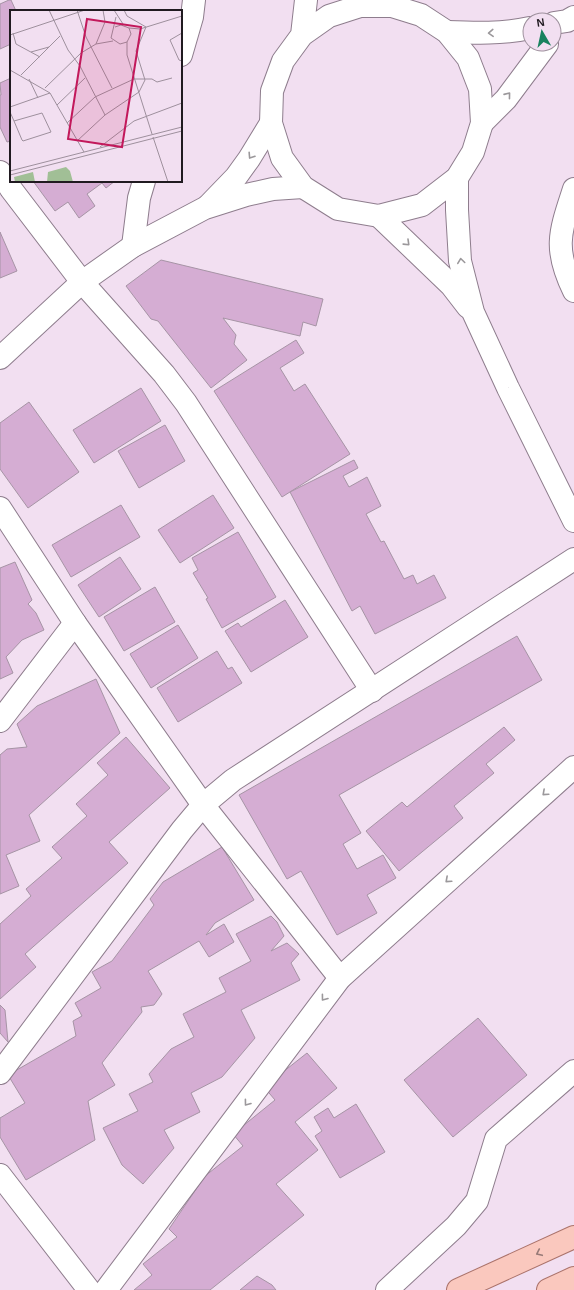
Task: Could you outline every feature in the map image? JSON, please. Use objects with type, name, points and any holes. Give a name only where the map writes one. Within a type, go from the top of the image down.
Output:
[{"type":"main road","points":[[458,1290],[574,1237]]},
{"type":"main road","points":[[548,1290],[574,1278]]},
{"type":"street","points":[[182,52],[192,17],[194,0]]},
{"type":"street","points":[[302,35],[306,0]]},
{"type":"street","points":[[388,3],[421,15],[447,32],[468,58],[480,89],[482,123],[473,152],[457,178],[422,205],[379,216],[338,209],[303,187],[282,158],[271,123],[272,91],[283,61],[302,35],[329,16],[360,6],[388,3]]},
{"type":"street","points":[[447,32],[480,33],[522,30]]},
{"type":"street","points":[[482,123],[506,99],[541,52]]},
{"type":"street","points":[[205,208],[236,177],[271,123]]},
{"type":"street","points":[[0,172],[11,189],[82,282],[164,374],[186,403],[372,691]]},
{"type":"street","points":[[457,178],[460,262],[473,312],[508,388],[574,521]]},
{"type":"street","points":[[133,246],[139,198],[144,182]]},
{"type":"street","points":[[0,358],[82,282],[133,246],[205,208],[246,195],[274,189],[303,187]]},
{"type":"street","points":[[574,189],[563,221],[559,244],[561,260],[574,291]]},
{"type":"street","points":[[379,216],[451,285],[473,312]]},
{"type":"street","points":[[0,508],[74,623],[203,805],[340,978]]},
{"type":"street","points":[[0,1073],[182,830],[203,805],[233,780],[574,559]]},
{"type":"street","points":[[0,722],[74,623]]},
{"type":"street","points":[[106,1290],[340,978],[574,767]]},
{"type":"street","points":[[387,1290],[456,1226],[477,1200],[496,1139],[574,1071]]},
{"type":"street","points":[[0,1175],[89,1290]]},
{"type":"building","points":[[11,0],[16,10],[10,10],[10,44],[0,49],[0,4]]},
{"type":"building","points":[[10,78],[10,141],[7,142],[0,127],[0,83]]},
{"type":"building","points":[[34,182],[114,182],[106,188],[102,183],[87,194],[95,206],[79,218],[68,202],[55,211]]},
{"type":"building","points":[[0,232],[17,271],[0,278]]},
{"type":"building","points":[[161,260],[323,299],[316,326],[303,322],[300,336],[223,318],[236,335],[234,344],[247,360],[211,388],[158,321],[151,319],[126,286]]},
{"type":"building","points":[[296,340],[304,353],[280,368],[294,391],[305,384],[350,454],[282,497],[214,391]]},
{"type":"building","points":[[141,388],[161,421],[94,463],[73,430]]},
{"type":"building","points":[[29,402],[79,472],[28,508],[0,469],[0,423]]},
{"type":"building","points":[[165,425],[185,461],[139,488],[118,451]]},
{"type":"building","points":[[354,460],[358,468],[343,476],[349,487],[367,477],[381,506],[366,514],[381,542],[384,541],[404,579],[413,575],[417,584],[434,575],[446,598],[375,634],[360,606],[352,611],[290,492]]},
{"type":"building","points":[[213,495],[234,528],[180,563],[158,530]]},
{"type":"building","points":[[121,505],[140,537],[71,577],[52,545]]},
{"type":"building","points":[[238,532],[276,597],[222,628],[206,599],[208,598],[193,573],[198,570],[192,558]]},
{"type":"building","points":[[120,557],[141,589],[99,617],[78,585]]},
{"type":"building","points":[[15,562],[32,600],[28,604],[36,613],[44,630],[22,640],[6,657],[13,673],[0,679],[0,568]]},
{"type":"building","points":[[155,587],[175,622],[124,651],[104,617]]},
{"type":"building","points":[[285,600],[308,637],[251,672],[225,631],[238,623],[241,627]]},
{"type":"building","points":[[178,625],[198,658],[151,688],[130,654]]},
{"type":"building","points":[[517,636],[542,680],[339,795],[361,833],[343,844],[357,869],[383,855],[396,878],[367,895],[377,913],[337,935],[301,871],[287,879],[239,795]]},
{"type":"building","points":[[217,651],[228,669],[232,667],[242,683],[178,722],[157,688]]},
{"type":"building","points":[[96,679],[120,733],[29,815],[40,841],[6,855],[19,886],[0,894],[0,755],[7,749],[27,747],[17,724],[37,706]]},
{"type":"building","points":[[504,727],[515,740],[486,764],[494,773],[454,806],[463,818],[399,871],[366,831],[402,802],[407,807]]},
{"type":"building","points":[[126,737],[170,788],[109,842],[128,863],[25,954],[36,967],[0,999],[0,924],[31,896],[26,889],[62,858],[52,847],[87,816],[76,804],[108,775],[97,763]]},
{"type":"building","points":[[222,847],[254,900],[215,923],[206,935],[224,924],[234,942],[209,957],[199,941],[148,971],[162,994],[154,1005],[141,1007],[142,1012],[102,1063],[115,1085],[88,1101],[95,1140],[26,1180],[0,1137],[0,1118],[25,1103],[8,1075],[76,1036],[73,1021],[82,1016],[75,1003],[101,988],[92,972],[112,961],[154,905],[150,899],[163,882]]},
{"type":"building","points":[[271,916],[277,922],[284,936],[271,951],[287,943],[299,954],[291,963],[300,980],[241,1010],[255,1038],[222,1077],[191,1093],[200,1112],[164,1130],[174,1148],[143,1184],[122,1165],[103,1128],[138,1111],[129,1094],[153,1082],[149,1074],[171,1049],[194,1037],[183,1014],[226,992],[219,978],[251,961],[236,934]]},
{"type":"building","points":[[0,1005],[5,1010],[8,1042],[0,1033]]},
{"type":"building","points":[[478,1018],[527,1075],[453,1137],[404,1080]]},
{"type":"building","points":[[307,1053],[337,1088],[295,1122],[318,1150],[276,1184],[304,1215],[210,1290],[134,1290],[152,1275],[143,1264],[177,1237],[169,1229],[205,1176],[243,1146],[233,1134],[275,1100],[264,1087]]},
{"type":"building","points":[[356,1104],[385,1152],[340,1178],[315,1136],[322,1131],[314,1117],[328,1108],[334,1118]]},
{"type":"building","points":[[257,1276],[272,1285],[276,1290],[240,1290]]}]
